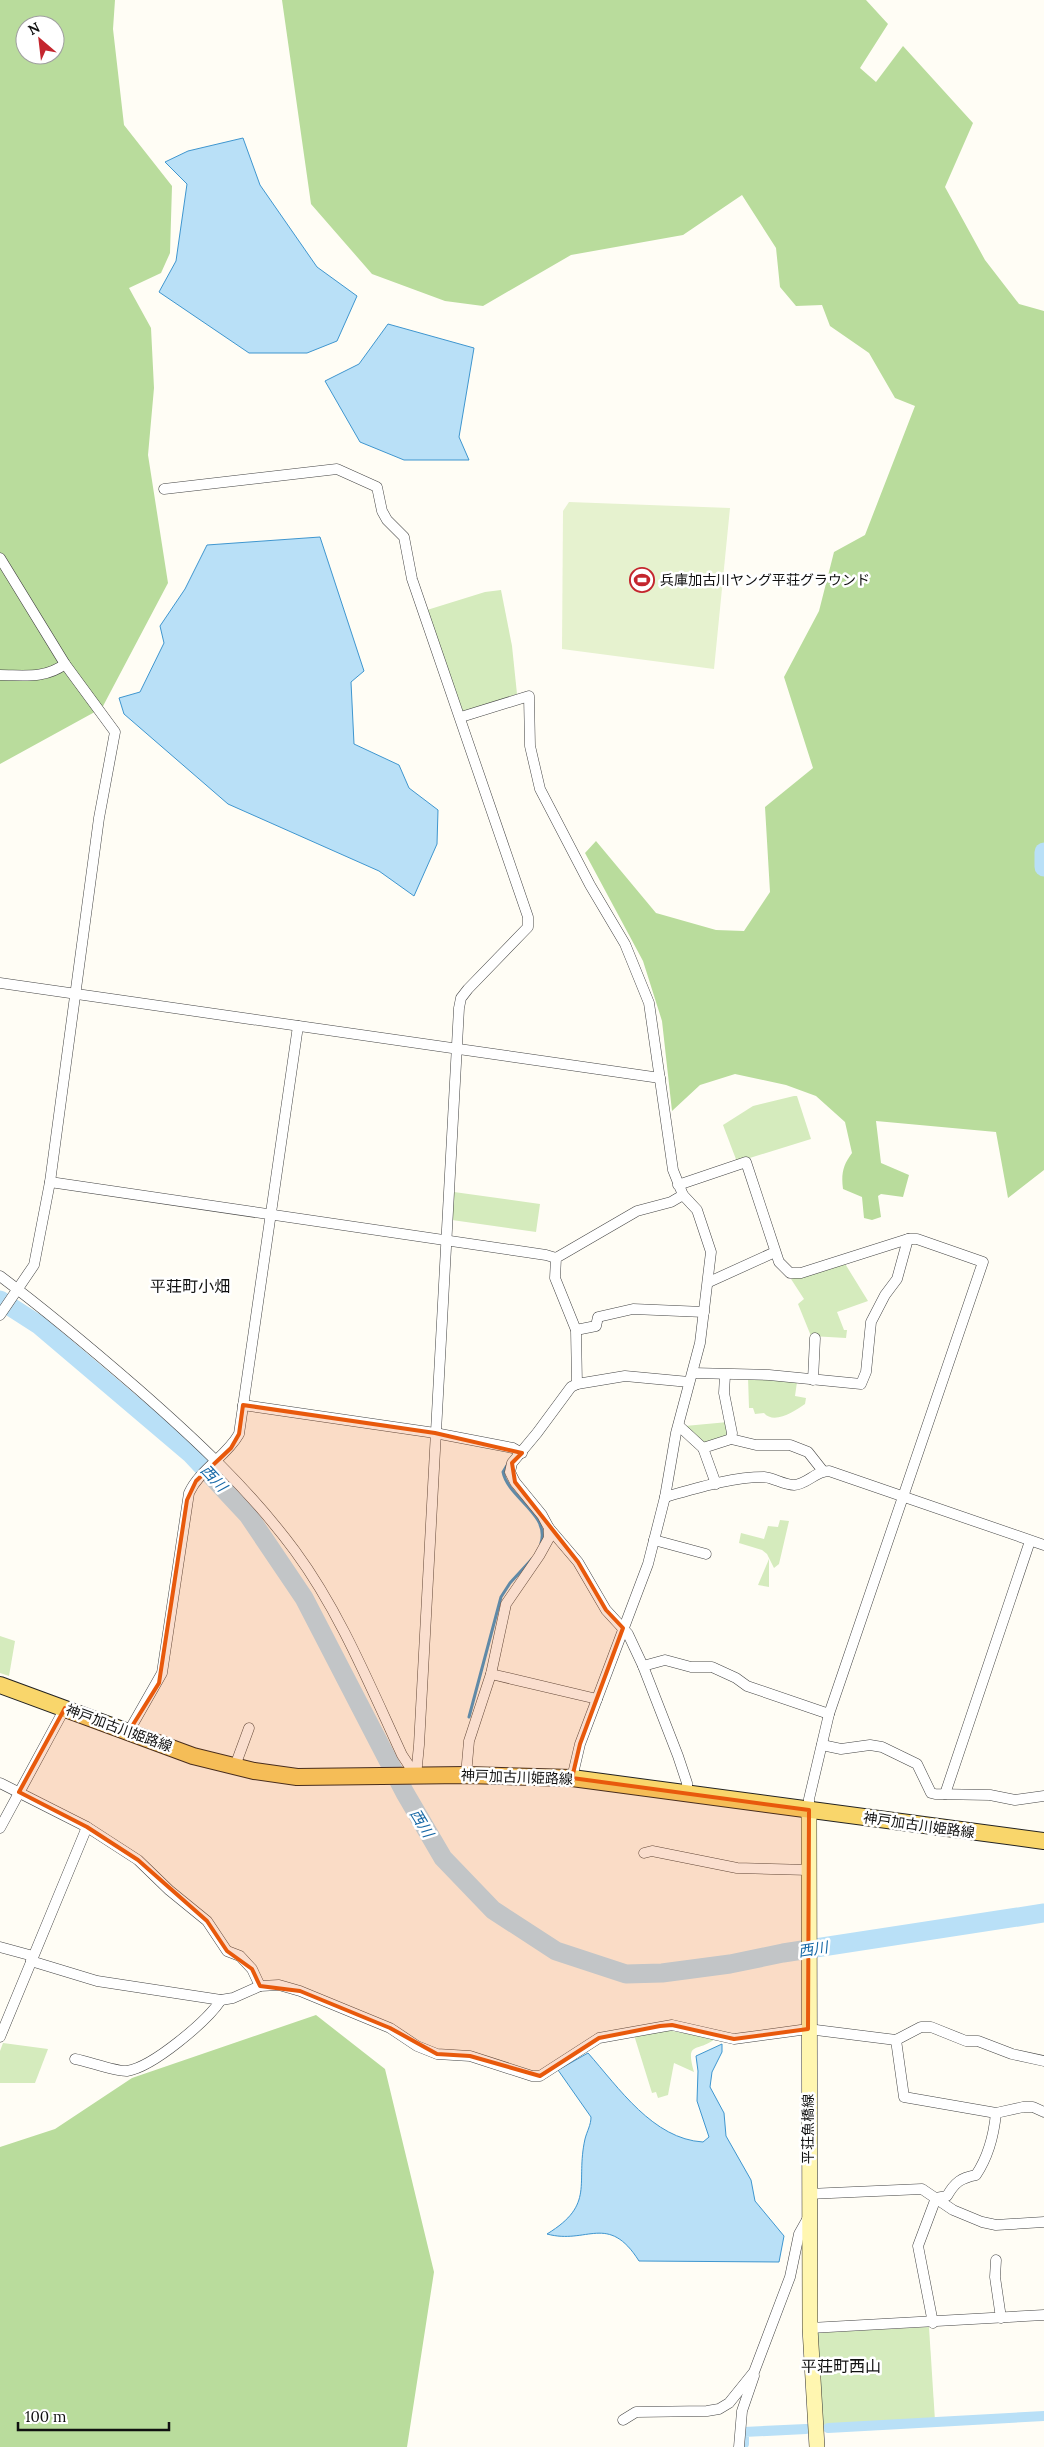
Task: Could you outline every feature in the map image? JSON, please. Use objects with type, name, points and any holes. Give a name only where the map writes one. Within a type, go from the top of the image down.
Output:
[{"type":"main road","name":"神戸加古川姫路線","points":[[0,1685],[193,1756],[297,1777],[466,1775],[572,1778],[1044,1841]]},
{"type":"main road","name":"平荘魚橋線","points":[[810,1810],[808,2194],[810,2328],[817,2447]]},
{"type":"street","points":[[164,489],[337,469],[377,487],[382,511],[387,520],[404,537],[412,579],[461,717],[528,917],[528,927],[461,998],[419,1745],[412,1776]]},
{"type":"street","points":[[0,558],[65,664],[115,732],[99,818],[50,1182],[34,1265],[0,1314]]},
{"type":"street","points":[[0,675],[38,676],[49,673],[65,664]]},
{"type":"street","points":[[461,717],[530,696],[530,746],[540,789],[590,885],[625,944],[649,1003],[673,1170],[683,1195],[697,1210],[711,1252],[704,1312],[691,1378],[648,1564],[580,1744],[572,1778]]},
{"type":"street","points":[[0,983],[660,1078]]},
{"type":"street","points":[[129,1731],[162,1673],[187,1500],[196,1481],[231,1448],[239,1434],[298,1026]]},
{"type":"street","points":[[678,1185],[746,1162],[775,1252],[782,1267],[790,1274],[801,1273],[908,1239],[930,1242],[983,1262],[829,1714],[809,1799],[810,1810]]},
{"type":"street","points":[[50,1182],[556,1258],[637,1211],[671,1202],[683,1195]]},
{"type":"street","points":[[687,1792],[684,1771],[643,1666],[623,1628],[606,1610],[578,1562],[549,1528],[542,1515],[515,1482],[510,1472],[512,1463],[522,1453],[558,1402],[571,1387],[577,1384],[625,1376],[691,1378],[725,1375],[769,1376],[857,1385],[863,1383],[866,1372],[871,1322],[885,1295],[897,1279],[908,1239]]},
{"type":"street","points":[[708,1282],[775,1252]]},
{"type":"street","points":[[556,1258],[555,1278],[576,1330],[577,1384]]},
{"type":"street","points":[[0,1276],[83,1341],[218,1460],[257,1504],[296,1552],[334,1614],[412,1776]]},
{"type":"street","points":[[576,1330],[596,1326],[598,1317],[633,1309],[704,1312]]},
{"type":"street","points":[[813,1380],[815,1338]]},
{"type":"street","points":[[725,1375],[724,1388],[732,1434],[731,1439]]},
{"type":"street","points":[[243,1405],[436,1433],[513,1448],[522,1453]]},
{"type":"street","points":[[679,1426],[703,1448],[716,1484]]},
{"type":"street","points":[[703,1448],[731,1439],[756,1445],[790,1445],[808,1452],[823,1471]]},
{"type":"street","points":[[665,1497],[716,1484],[766,1477],[792,1485],[804,1483],[823,1471],[829,1471],[1044,1545]]},
{"type":"street","points":[[466,1775],[469,1741],[491,1674],[506,1604],[539,1556],[549,1538],[549,1528]]},
{"type":"street","points":[[654,1540],[706,1554]]},
{"type":"street","points":[[945,1794],[1030,1540]]},
{"type":"street","points":[[643,1666],[665,1660],[691,1667],[712,1667],[747,1686],[829,1714]]},
{"type":"street","points":[[491,1674],[597,1699]]},
{"type":"street","points":[[0,1828],[65,1708]]},
{"type":"street","points":[[235,1766],[249,1728]]},
{"type":"street","points":[[822,1745],[841,1749],[870,1745],[882,1747],[917,1764],[931,1793],[990,1795],[1015,1800],[1044,1796]]},
{"type":"street","points":[[0,1783],[87,1827],[138,1860],[169,1890],[207,1921],[227,1951],[240,1956],[252,1969],[260,1986]]},
{"type":"street","points":[[0,2037],[87,1827]]},
{"type":"street","points":[[644,1853],[652,1851],[736,1868],[809,1870]]},
{"type":"street","points":[[0,1947],[97,1981],[221,2000],[233,1998],[260,1986],[279,1986],[300,1990],[390,2028],[417,2046],[437,2054],[470,2056],[532,2076],[540,2076],[599,2038],[672,2024],[734,2039],[808,2029],[896,2040],[921,2027],[931,2027],[966,2041],[978,2041],[1012,2054],[1044,2061]]},
{"type":"street","points":[[74,2059],[126,2071],[138,2067],[181,2041],[221,2000]]},
{"type":"street","points":[[896,2040],[904,2097],[996,2113],[1023,2107],[1033,2107],[1044,2112]]},
{"type":"street","points":[[936,2198],[947,2196],[954,2183],[964,2177],[976,2175],[990,2143],[996,2113]]},
{"type":"street","points":[[808,2194],[922,2189],[953,2210],[989,2224],[1044,2222]]},
{"type":"street","points":[[933,2323],[918,2246],[936,2198]]},
{"type":"street","points":[[623,2420],[636,2412],[707,2412],[719,2409],[729,2403],[754,2372],[790,2277],[799,2234],[809,2218]]},
{"type":"street","points":[[996,2260],[995,2277],[1002,2318]]},
{"type":"street","points":[[810,2328],[933,2323],[1044,2315]]},
{"type":"street","points":[[739,2447],[742,2411],[754,2379],[754,2372]]},
{"type":"highlighted area","points":[[243,1405],[435,1433],[522,1453],[512,1463],[515,1482],[578,1562],[606,1610],[623,1628],[580,1744],[572,1778],[809,1810],[808,2029],[734,2039],[672,2025],[660,2026],[599,2038],[540,2076],[470,2056],[437,2054],[390,2028],[300,1991],[260,1986],[252,1969],[227,1951],[207,1921],[138,1860],[87,1827],[19,1792],[65,1708],[129,1731],[159,1683],[187,1500],[196,1481],[231,1448],[239,1434]]},
{"type":"green space","points":[[0,0],[115,0],[113,29],[124,125],[172,186],[170,253],[161,273],[129,288],[151,328],[154,388],[148,455],[168,583],[102,708],[0,764]]},
{"type":"green space","points":[[282,0],[866,0],[888,24],[860,68],[876,82],[903,46],[973,123],[945,187],[985,260],[1019,304],[1044,311],[1044,1170],[1008,1198],[996,1132],[876,1121],[881,1163],[909,1175],[903,1197],[881,1194],[878,1196],[881,1217],[872,1220],[864,1218],[862,1197],[843,1189],[843,1170],[852,1153],[845,1122],[816,1096],[786,1085],[735,1074],[700,1085],[672,1111],[662,1021],[643,961],[585,853],[596,841],[656,913],[716,930],[744,931],[770,892],[765,807],[813,768],[784,677],[819,611],[834,552],[865,535],[915,406],[895,398],[869,353],[830,326],[822,305],[796,306],[780,287],[776,248],[742,195],[683,235],[571,255],[483,306],[445,301],[372,274],[311,204]]},
{"type":"green space","name":"兵庫加古川ヤング平荘グラウンド","points":[[569,502],[730,508],[714,669],[562,649],[563,511]]},
{"type":"green space","points":[[501,590],[512,646],[517,694],[463,712],[427,610],[485,592]]},
{"type":"green space","points":[[797,1096],[811,1139],[737,1162],[723,1125],[753,1106]]},
{"type":"green space","points":[[454,1192],[540,1204],[536,1232],[452,1220]]},
{"type":"green space","points":[[844,1262],[868,1301],[837,1312],[844,1330],[847,1330],[846,1338],[811,1336],[798,1304],[804,1299],[791,1279]]},
{"type":"green space","points":[[748,1377],[797,1382],[795,1396],[806,1398],[805,1404],[779,1417],[773,1418],[764,1413],[755,1414],[753,1408],[749,1408]]},
{"type":"green space","points":[[728,1422],[730,1436],[704,1445],[685,1426]]},
{"type":"green space","points":[[780,1520],[789,1521],[779,1564],[774,1568],[767,1554],[762,1550],[739,1543],[741,1533],[764,1539],[768,1526],[778,1527]]},
{"type":"green space","points":[[769,1559],[769,1587],[758,1585]]},
{"type":"green space","points":[[0,1636],[15,1641],[9,1676],[0,1673]]},
{"type":"green space","points":[[316,2015],[385,2069],[434,2272],[407,2447],[0,2447],[0,2147],[55,2129],[132,2078]]},
{"type":"green space","points":[[667,2030],[715,2039],[692,2051],[694,2072],[674,2063],[668,2095],[658,2098],[656,2092],[652,2093],[634,2035]]},
{"type":"green space","points":[[3,2043],[48,2049],[35,2083],[0,2083],[0,2051]]},
{"type":"green space","points":[[929,2327],[935,2421],[822,2425],[814,2333]]},
{"type":"water","points":[[243,138],[260,185],[317,267],[357,296],[337,341],[307,353],[249,353],[159,292],[176,261],[187,184],[165,162],[188,151]]},
{"type":"water","points":[[388,324],[474,348],[459,437],[469,460],[404,460],[360,442],[325,381],[359,364]]},
{"type":"water","points":[[320,537],[364,671],[351,682],[354,744],[399,765],[409,788],[438,810],[437,844],[414,896],[379,871],[228,804],[124,714],[119,698],[140,692],[164,643],[160,626],[185,589],[207,545]]},
{"type":"water","points":[[722,2044],[722,2052],[712,2072],[710,2087],[724,2113],[726,2136],[751,2180],[755,2201],[784,2236],[779,2262],[639,2261],[628,2246],[607,2234],[561,2236],[547,2234],[572,2213],[578,2203],[581,2192],[585,2139],[591,2120],[591,2117],[558,2070],[588,2053],[638,2110],[653,2122],[668,2132],[685,2139],[703,2142],[709,2137],[697,2101],[698,2071],[696,2056]]},
{"type":"waterway","points":[[1044,852],[1044,867]]},
{"type":"waterway","name":"西川","points":[[0,1300],[39,1325],[191,1454],[248,1515],[304,1598],[405,1793],[443,1858],[493,1910],[556,1951],[626,1974],[662,1973],[730,1964],[783,1953],[1044,1913]]},
{"type":"waterway","points":[[509,1462],[503,1472],[506,1481],[540,1523],[541,1543]]},
{"type":"waterway","points":[[469,1717],[501,1597],[510,1583],[532,1559]]},
{"type":"waterway","points":[[828,2428],[1044,2416]]},
{"type":"waterway","points":[[744,2444],[744,2432],[806,2429]]},
{"type":"place","name":"兵庫加古川ヤング平荘グラウンド","points":[[642,580]]},
{"type":"district","name":"平荘町小畑","points":[[190,1286]]},
{"type":"district","name":"平荘町西山","points":[[841,2366]]}]
